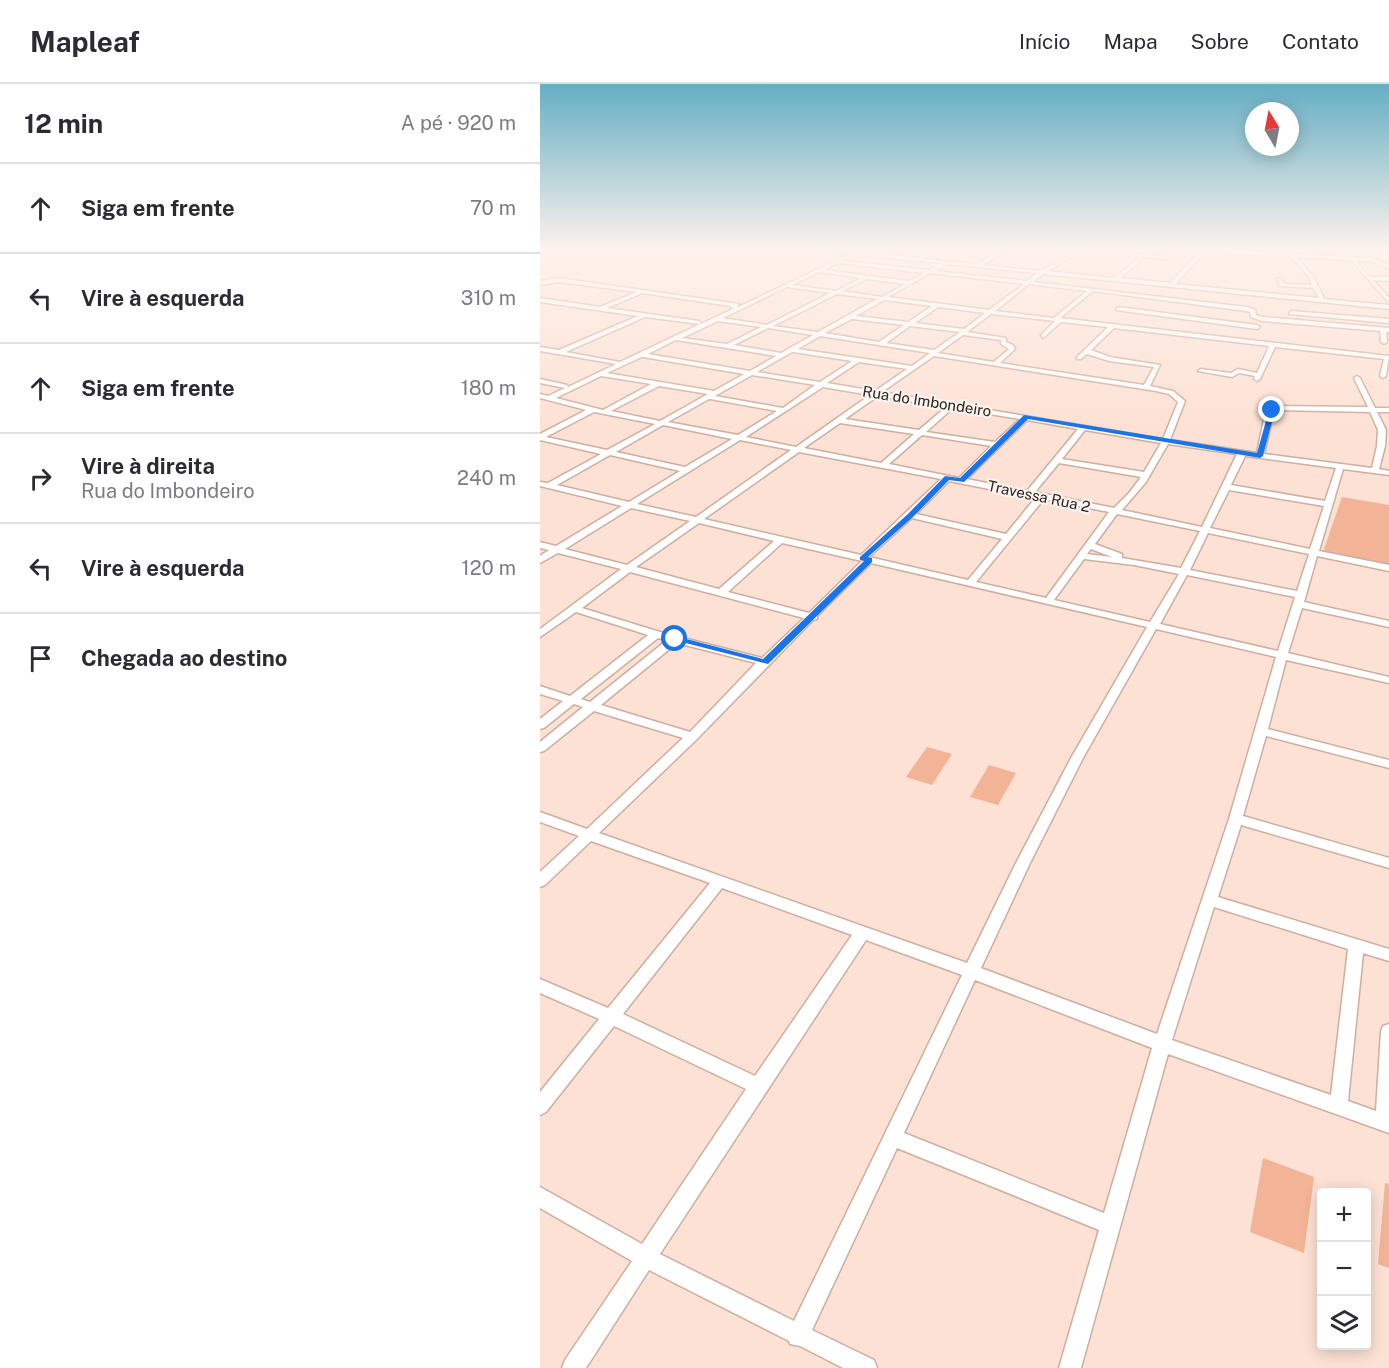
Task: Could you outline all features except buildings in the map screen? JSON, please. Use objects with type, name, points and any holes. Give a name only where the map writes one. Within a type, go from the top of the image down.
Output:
[{"type":"street","points":[[601,308],[699,323]]},
{"type":"street","points":[[542,398],[731,308]]},
{"type":"street","points":[[542,398],[643,355],[742,308]]},
{"type":"street","points":[[728,346],[807,308]]},
{"type":"street","points":[[540,492],[545,485],[611,453],[869,308]]},
{"type":"street","points":[[880,343],[933,308]]},
{"type":"street","points":[[953,308],[1388,358],[1383,376]]},
{"type":"street","points":[[540,634],[797,449],[878,394],[994,308]]},
{"type":"street","points":[[1042,336],[1071,308]]},
{"type":"street","points":[[1165,333],[1186,308]]},
{"type":"street","points":[[1238,308],[1253,311],[1254,316],[1262,319],[1386,330],[1384,342]]},
{"type":"street","points":[[1284,321],[1287,308]]},
{"type":"street","points":[[1101,325],[1118,309],[1257,327]]},
{"type":"street","points":[[1286,313],[1389,321]]},
{"type":"street","points":[[561,352],[646,315]]},
{"type":"street","points":[[852,317],[1001,338],[1004,344],[1011,346],[1012,349],[995,364]]},
{"type":"street","points":[[718,319],[1146,387],[1171,392],[1182,401],[1168,441],[1146,475],[1120,509],[1111,515],[1049,600]]},
{"type":"street","points":[[1249,342],[1262,319]]},
{"type":"street","points":[[1079,358],[1113,326]]},
{"type":"street","points":[[676,339],[783,355]]},
{"type":"street","points":[[1201,371],[1231,375],[1238,372],[1258,377],[1273,344]]},
{"type":"street","points":[[540,349],[617,362]]},
{"type":"street","points":[[793,350],[914,368]]},
{"type":"street","points":[[1086,351],[1109,359],[1158,366],[1146,387]]},
{"type":"street","name":"Rua do Imbondeiro","points":[[643,355],[1260,456],[1389,472]]},
{"type":"street","points":[[540,560],[627,504],[784,410],[857,360]]},
{"type":"street","points":[[600,374],[784,410]]},
{"type":"street","points":[[1113,382],[1120,374]]},
{"type":"street","points":[[1356,378],[1382,433],[1375,471]]},
{"type":"street","points":[[540,381],[565,386]]},
{"type":"street","points":[[604,412],[657,384]]},
{"type":"street","name":"Travessa Rua 2","points":[[542,398],[604,412],[666,422],[1042,496],[1389,568]]},
{"type":"street","points":[[883,465],[953,405]]},
{"type":"street","points":[[1260,456],[1268,419],[1273,409],[1298,407],[1389,410]]},
{"type":"street","points":[[540,438],[593,409]]},
{"type":"street","points":[[961,480],[1026,417]]},
{"type":"street","points":[[838,420],[997,446]]},
{"type":"street","points":[[1029,494],[1084,427]]},
{"type":"street","points":[[540,438],[687,470]]},
{"type":"street","points":[[798,1336],[1023,863],[1077,758],[1185,571],[1228,487],[1242,453]]},
{"type":"street","points":[[1057,460],[1146,475]]},
{"type":"street","points":[[1070,1368],[1162,1044],[1236,819],[1282,656],[1340,467]]},
{"type":"street","points":[[540,881],[692,737],[764,662],[813,617],[866,559],[947,477]]},
{"type":"street","points":[[545,485],[1389,680]]},
{"type":"street","points":[[1228,487],[1328,504]]},
{"type":"street","points":[[971,582],[1042,496]]},
{"type":"street","points":[[910,515],[1007,537]]},
{"type":"street","points":[[721,593],[781,539]]},
{"type":"street","points":[[540,545],[813,617]]},
{"type":"street","points":[[1089,545],[1134,562]]},
{"type":"street","points":[[1080,556],[1185,571],[1389,624]]},
{"type":"street","points":[[575,609],[656,634],[764,662]]},
{"type":"street","points":[[540,620],[554,624]]},
{"type":"street","points":[[540,725],[656,634]]},
{"type":"street","points":[[540,748],[675,639]]},
{"type":"street","points":[[540,690],[692,737]]},
{"type":"street","points":[[1262,731],[1389,764]]},
{"type":"street","points":[[540,817],[973,972],[1162,1044],[1386,1123],[1389,1031]]},
{"type":"street","points":[[1236,819],[1389,862]]},
{"type":"street","points":[[540,1106],[719,882]]},
{"type":"street","points":[[1209,900],[1389,955]]},
{"type":"street","points":[[573,1368],[758,1086],[862,933]]},
{"type":"street","points":[[1339,1106],[1356,944]]},
{"type":"street","points":[[540,986],[612,1017],[758,1086]]},
{"type":"street","points":[[894,1138],[1110,1225]]},
{"type":"street","points":[[540,1197],[645,1257],[852,1365]]},
{"type":"shaded area","points":[[1342,497],[1389,505],[1389,565],[1323,552]]},
{"type":"shaded area","points":[[927,747],[952,754],[932,785],[906,777]]},
{"type":"shaded area","points":[[989,765],[1016,773],[998,805],[970,797]]},
{"type":"shaded area","points":[[1263,1158],[1314,1177],[1304,1253],[1250,1232]]},
{"type":"shaded area","points":[[1385,1183],[1389,1184],[1389,1268],[1378,1264]]},
{"type":"route","points":[[675,639],[764,662],[813,617],[869,560],[863,558],[947,477],[961,480],[1026,417],[1260,456],[1272,410]]}]
